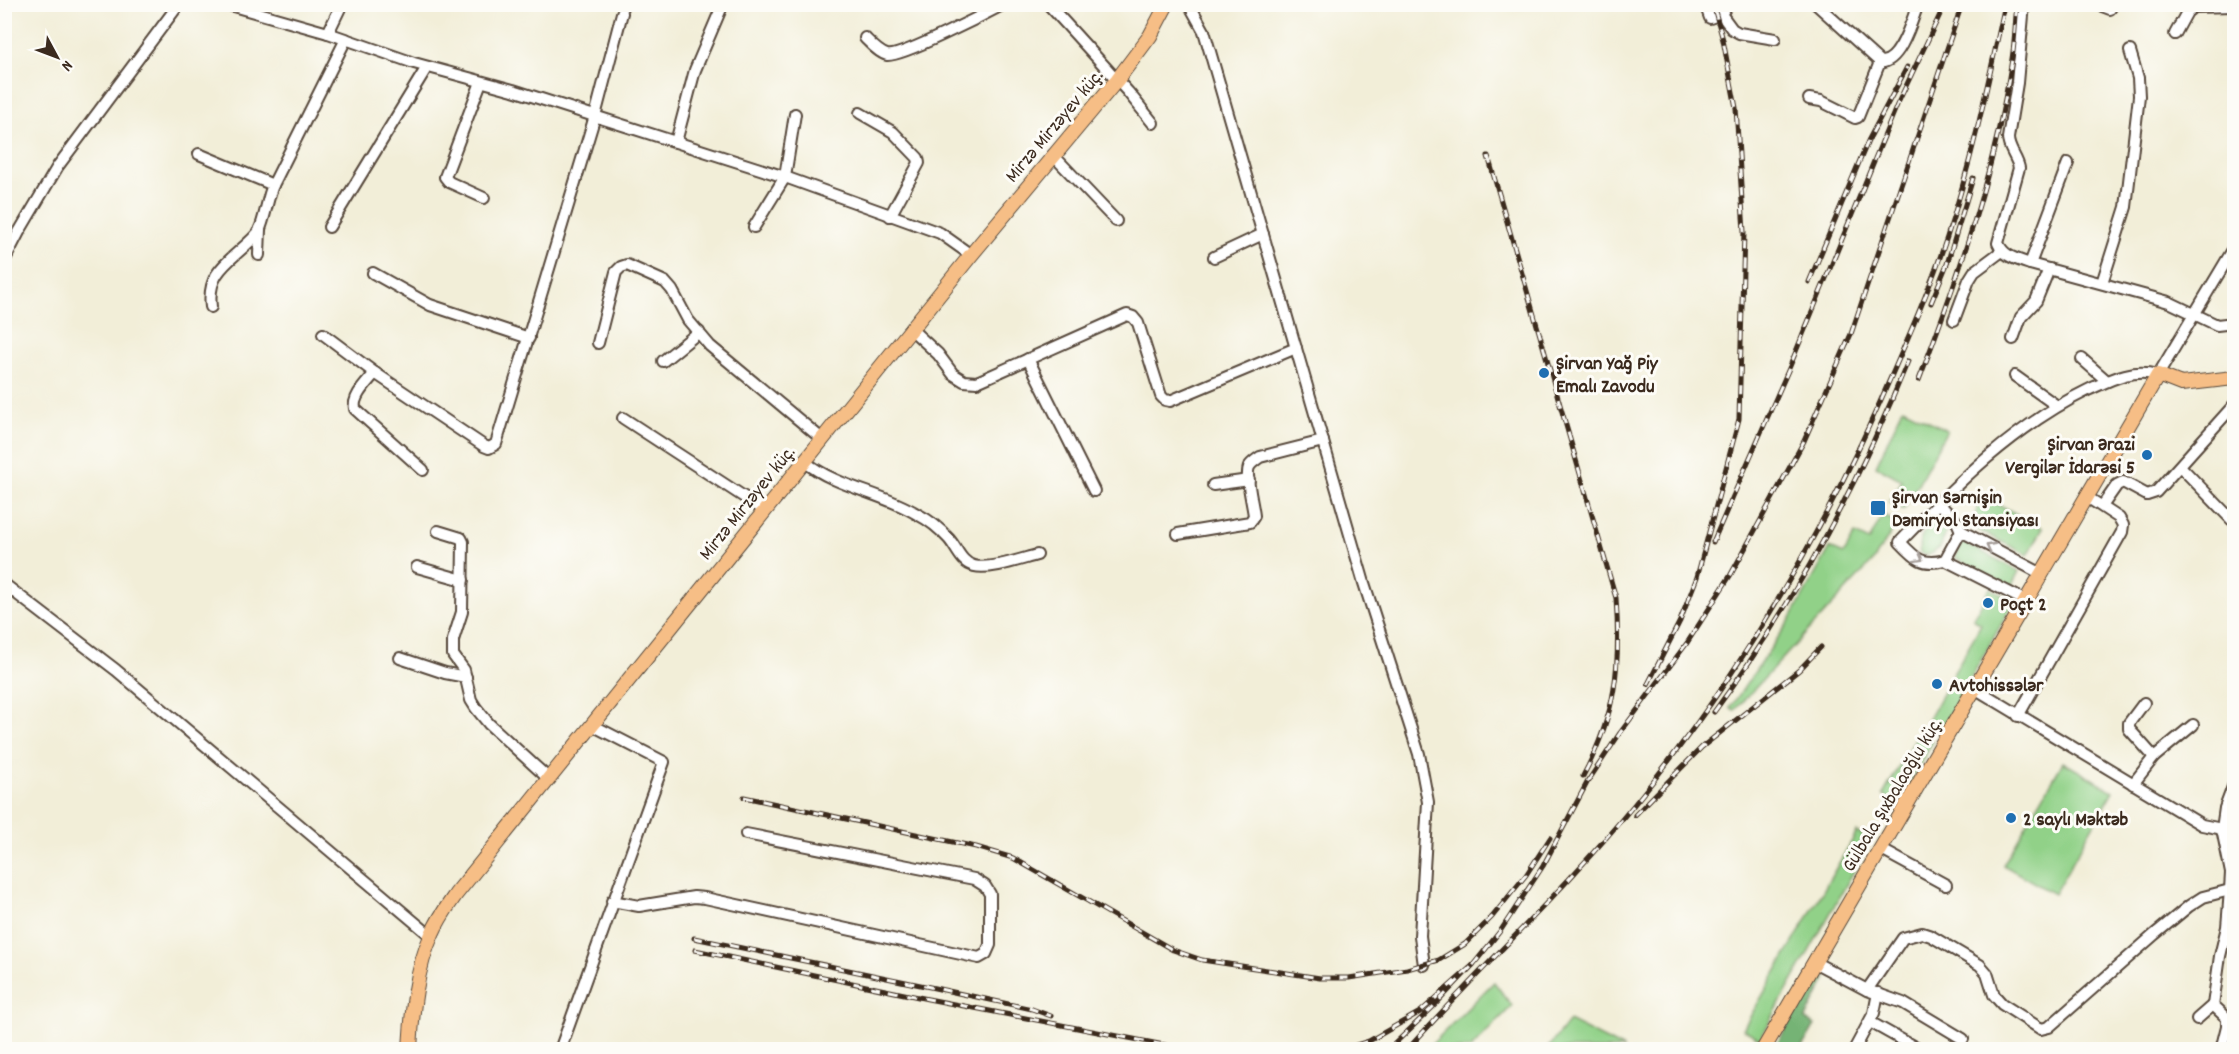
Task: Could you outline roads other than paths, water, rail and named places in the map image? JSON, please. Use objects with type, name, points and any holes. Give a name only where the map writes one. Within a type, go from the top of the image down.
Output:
[{"type":"main road","name":"Mirzə Mirzəyev küç.","points":[[410,1050],[418,981],[431,936],[456,894],[971,255],[1117,80],[1150,36],[1167,4]]},
{"type":"main road","points":[[2158,375],[2181,384],[2235,378]]},
{"type":"main road","name":"Gülbala Şıxbalaoğlu küç.","points":[[1763,1050],[2158,375]]},
{"type":"street","points":[[4,261],[32,207],[58,166],[179,4]]},
{"type":"street","points":[[226,4],[249,8],[427,67],[596,116],[785,177],[940,233],[971,255]]},
{"type":"street","points":[[328,33],[342,4]]},
{"type":"street","points":[[676,142],[695,70],[723,4]]},
{"type":"street","points":[[865,38],[880,52],[894,55],[961,27],[1004,4]]},
{"type":"street","points":[[1048,4],[1153,123]]},
{"type":"street","points":[[1190,4],[1204,31],[1364,583],[1419,754],[1424,776],[1428,821],[1420,936],[1424,964]]},
{"type":"street","points":[[1705,4],[1710,18],[1725,9],[1732,29],[1739,33],[1775,39]]},
{"type":"street","points":[[1816,4],[1880,62],[1886,63],[1894,57],[1901,45],[1918,4]]},
{"type":"street","points":[[2024,4],[2018,82],[2008,138],[2008,144],[2016,157],[2019,168],[1998,243],[2002,251],[2010,257],[2030,264],[2169,302],[2217,325],[2235,323]]},
{"type":"street","points":[[2097,4],[2110,9],[2113,4]]},
{"type":"street","points":[[2175,34],[2187,12],[2193,7],[2234,5],[2235,12]]},
{"type":"street","points":[[323,334],[375,373],[484,446],[493,447],[498,440],[596,116],[622,13]]},
{"type":"street","points":[[259,255],[260,229],[266,202],[346,39]]},
{"type":"street","points":[[2102,283],[2126,207],[2139,96],[2138,78],[2130,51]]},
{"type":"street","points":[[1809,99],[1821,101],[1855,118],[1858,117],[1880,62]]},
{"type":"street","points":[[329,227],[427,67]]},
{"type":"street","points":[[482,82],[445,177],[449,182],[484,198]]},
{"type":"street","points":[[860,113],[893,132],[918,158],[919,163],[890,216]]},
{"type":"street","points":[[754,227],[785,177],[795,114]]},
{"type":"street","points":[[199,154],[273,185]]},
{"type":"street","points":[[1053,155],[1116,221]]},
{"type":"street","points":[[2030,264],[2068,163]]},
{"type":"street","points":[[211,307],[212,283],[219,269],[260,229]]},
{"type":"street","points":[[1214,257],[1263,234]]},
{"type":"street","name":"Gülbala Şıxbalaoğlu küç.","points":[[2158,375],[2235,248]]},
{"type":"street","points":[[1954,320],[1974,272],[2002,251]]},
{"type":"street","points":[[598,343],[616,272],[627,265],[666,282],[681,310],[736,370],[822,440]]},
{"type":"street","points":[[2013,339],[2021,317],[2036,301],[2049,269]]},
{"type":"street","points":[[373,273],[430,305],[529,338]]},
{"type":"street","points":[[911,329],[932,348],[953,374],[964,381],[976,382],[1127,315],[1133,317],[1138,323],[1161,396],[1170,401],[1296,348]]},
{"type":"street","points":[[663,361],[699,332]]},
{"type":"street","points":[[1028,359],[1094,491]]},
{"type":"street","points":[[2082,359],[2107,381]]},
{"type":"street","points":[[2026,601],[1945,560],[1931,563],[1922,561],[1900,542],[1992,452],[2057,406],[2107,381],[2136,372],[2158,375]]},
{"type":"street","points":[[375,373],[356,397],[353,403],[355,409],[423,470]]},
{"type":"street","points":[[2015,376],[2057,406]]},
{"type":"street","points":[[2103,505],[2117,485],[2122,482],[2146,495],[2156,492],[2234,405]]},
{"type":"street","points":[[622,418],[764,510]]},
{"type":"street","points":[[1178,534],[1250,522],[1254,516],[1249,467],[1260,457],[1323,441]]},
{"type":"street","points":[[804,461],[816,471],[830,478],[896,503],[917,514],[943,534],[971,566],[993,566],[1037,555]]},
{"type":"street","points":[[2180,466],[2232,520]]},
{"type":"street","points":[[1214,485],[1249,480]]},
{"type":"street","points":[[2018,716],[2122,532],[2123,525],[2119,518],[2103,505],[2087,497]]},
{"type":"street","points":[[1938,503],[1957,522],[1961,531],[2042,574]]},
{"type":"street","points":[[438,531],[461,538],[463,542],[462,612],[451,649],[466,677],[471,700],[489,724],[548,778]]},
{"type":"street","points":[[1945,560],[1961,531]]},
{"type":"street","points":[[417,567],[463,580]]},
{"type":"street","points":[[4,584],[123,675],[431,936]]},
{"type":"street","points":[[400,658],[445,673],[466,677]]},
{"type":"street","points":[[1976,689],[2202,825],[2222,829]]},
{"type":"street","points":[[2144,703],[2129,723],[2129,729],[2154,757]]},
{"type":"street","points":[[560,1050],[664,762],[591,725]]},
{"type":"street","points":[[2133,784],[2154,757],[2193,725]]},
{"type":"street","points":[[2197,1019],[2214,1005],[2220,956],[2227,927],[2231,873],[2222,829],[2225,808],[2235,784]]},
{"type":"street","points":[[612,902],[639,906],[694,897],[705,898],[978,958],[986,954],[990,945],[990,894],[985,886],[974,879],[746,834]]},
{"type":"street","points":[[1880,849],[1946,885]]},
{"type":"street","points":[[1854,1050],[1874,1013],[1872,992],[1903,938],[1922,933],[1931,936],[1980,965],[1987,973],[1994,995],[2002,1004],[2041,1029],[2049,1027],[2189,906],[2203,897],[2230,890]]},
{"type":"street","points":[[1814,962],[1872,992],[1903,1003],[1963,1040]]},
{"type":"street","points":[[2214,1005],[2227,1018],[2222,1050]]},
{"type":"street","points":[[1870,1022],[1920,1050]]},
{"type":"railway","points":[[1648,684],[1680,621],[1697,577],[1739,419],[1744,232],[1736,108],[1723,40],[1713,4]]},
{"type":"railway","points":[[1713,542],[1790,366],[1897,105],[1945,4]]},
{"type":"railway","points":[[1473,965],[1501,930],[1543,866],[1588,781],[1620,733],[1687,643],[1730,576],[1804,441],[1851,334],[1962,4]]},
{"type":"railway","points":[[1407,1050],[1579,869],[1633,806],[1711,703],[1781,594],[1813,538],[1871,422],[1936,269],[1972,151],[2005,4]]},
{"type":"railway","points":[[1919,380],[1962,262],[1986,182],[2005,100],[2013,52],[2017,4]]},
{"type":"railway","points":[[1809,282],[1868,141],[1907,67]]},
{"type":"railway","points":[[1488,156],[1616,598],[1618,647],[1614,690],[1603,732],[1583,776]]},
{"type":"railway","points":[[1931,303],[1947,264],[1973,178]]},
{"type":"railway","points":[[1714,712],[1771,629],[1822,543],[1868,453],[1908,361]]},
{"type":"railway","points":[[1635,815],[1702,747],[1799,670],[1821,647]]},
{"type":"railway","points":[[744,797],[976,847],[1013,858],[1173,950],[1202,960],[1320,978],[1349,978],[1407,969],[1439,960],[1465,944],[1492,917],[1526,875],[1550,838]]},
{"type":"railway","points":[[694,938],[1032,1009],[1051,1016]]},
{"type":"railway","points":[[695,950],[928,999],[1190,1050]]},
{"type":"railway","points":[[1341,1050],[1369,1041],[1420,1012],[1473,965],[1388,1050]]},
{"type":"place","name":"Şirvan Yağ Piy Emalı Zavodu","points":[[1544,373]]},
{"type":"place","name":"Şirvan Ərazi Vergilər İdarəsi 5","points":[[2147,455]]},
{"type":"place","name":"Şirvan Sərnişin Dəmiryol Stansiyası","points":[[1878,508]]},
{"type":"place","name":"Poçt 2","points":[[1988,603]]},
{"type":"place","name":"Avtohissələr","points":[[1937,684]]},
{"type":"place","name":"2 saylı Məktəb","points":[[2011,818]]}]
